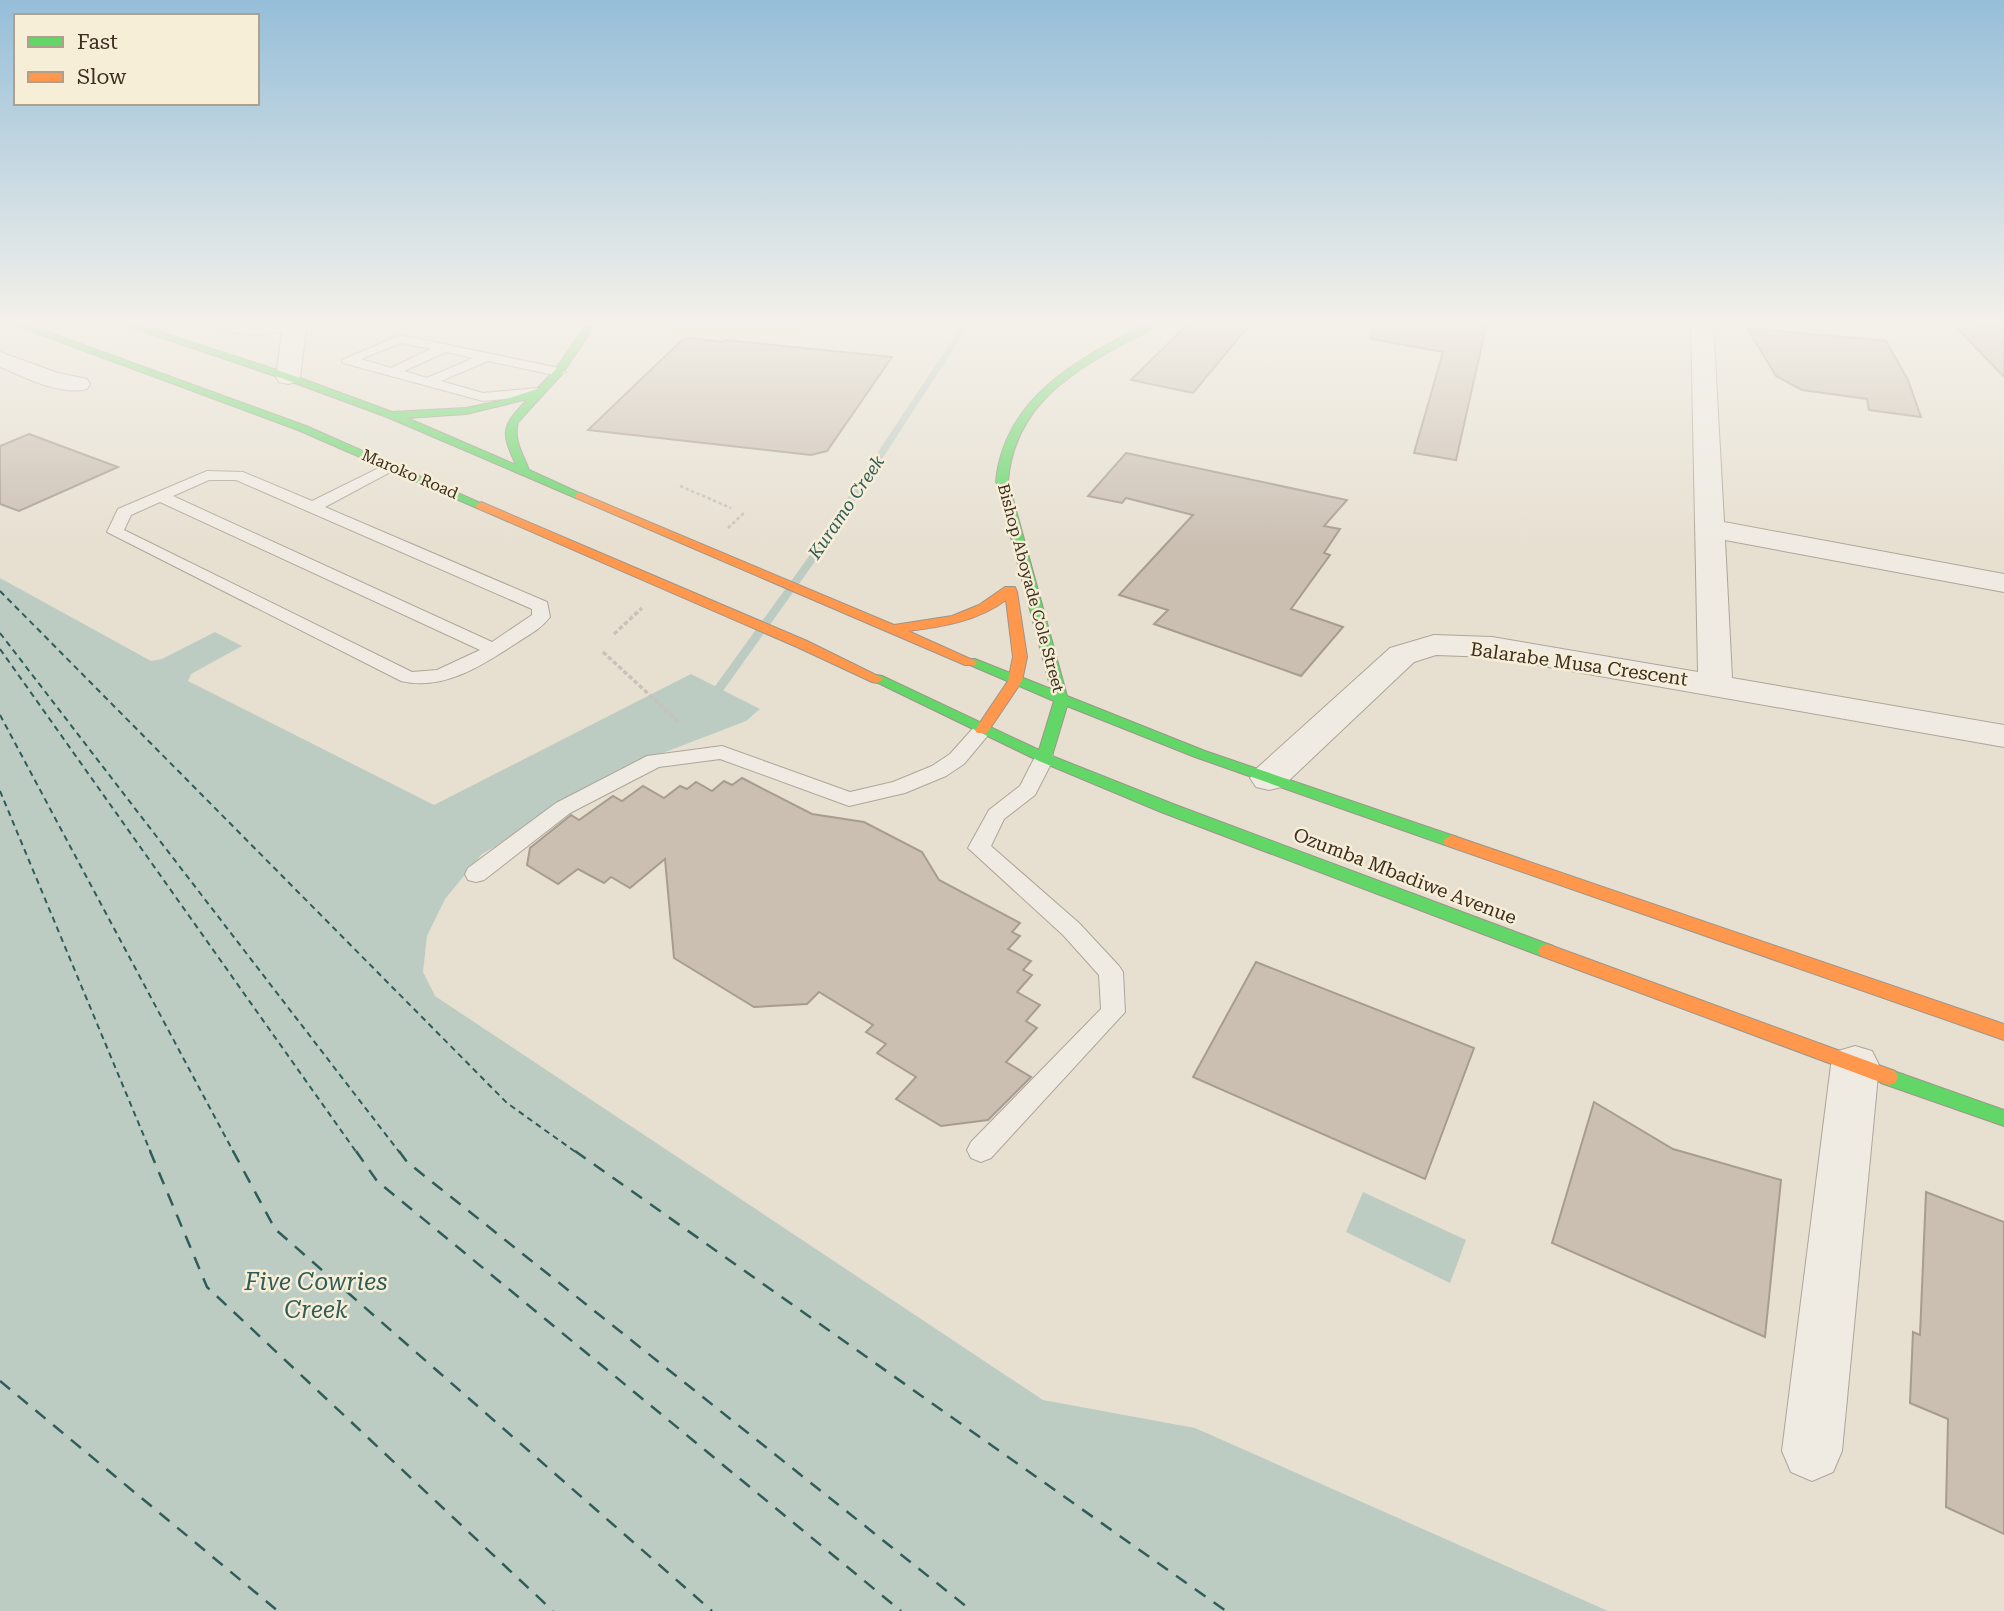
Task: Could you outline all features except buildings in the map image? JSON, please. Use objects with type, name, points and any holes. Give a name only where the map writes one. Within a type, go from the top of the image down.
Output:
[{"type":"main road","name":"Maroko Road","points":[[221,397],[391,466],[802,644]]},
{"type":"main road","points":[[343,397],[524,470],[1061,700],[1269,778],[2004,1031]]},
{"type":"main road","points":[[391,415],[468,412],[506,406],[526,397]]},
{"type":"main road","points":[[524,470],[509,431],[513,421],[534,397]]},
{"type":"main road","name":"Bishop Aboyade Cole Street","points":[[1044,397],[1025,415],[1005,447],[1001,464],[1002,481],[1061,700],[1044,758]]},
{"type":"main road","name":"Bishop Aboyade Cole Street","points":[[892,629],[967,618],[994,606],[1009,584],[1020,657],[1015,681],[982,730]]},
{"type":"main road","name":"Ozumba Mbadiwe Avenue","points":[[802,644],[1044,758],[1315,865],[2004,1118]]},
{"type":"street","name":"Balarabe Musa Crescent","points":[[1705,397],[1715,684]]},
{"type":"street","points":[[1709,528],[2004,583]]},
{"type":"street","name":"Balarabe Musa Crescent","points":[[1269,778],[1402,655],[1434,645],[1492,648],[1715,684],[2004,736]]},
{"type":"street","points":[[1812,1451],[1855,1065]]},
{"type":"lane","points":[[313,507],[391,466]]},
{"type":"lane","points":[[238,475],[313,507],[541,606],[541,617],[529,627],[447,675],[431,679],[408,677],[114,532],[124,512],[206,476],[238,475]]},
{"type":"lane","points":[[159,496],[492,649]]},
{"type":"lane","points":[[476,874],[563,808],[654,761],[722,752],[849,800],[898,788],[939,771],[957,759],[982,730]]},
{"type":"lane","points":[[981,1150],[1113,1012],[1111,972],[1071,929],[979,848],[996,815],[1028,790],[1044,758]]},
{"type":"path","points":[[680,486],[731,508],[724,508]]},
{"type":"path","points":[[603,652],[680,723]]},
{"type":"water","name":"Five Cowries Creek","points":[[0,578],[151,661],[162,659],[215,632],[242,646],[191,674],[188,681],[434,805],[691,674],[760,709],[746,721],[655,756],[482,854],[445,899],[427,936],[423,972],[435,996],[1043,1400],[1195,1428],[1608,1611],[0,1611]]},
{"type":"water","points":[[1363,1192],[1466,1240],[1450,1283],[1346,1232]]},
{"type":"waterway","name":"Kuramo Creek","points":[[719,689],[816,553],[919,397]]},
{"type":"ferry route","points":[[0,591],[507,1103],[577,1153]]},
{"type":"ferry route","points":[[0,633],[400,1153]]},
{"type":"ferry route","points":[[0,649],[357,1153]]},
{"type":"ferry route","points":[[0,715],[234,1153]]},
{"type":"ferry route","points":[[0,791],[151,1153]]},
{"type":"ferry route","points":[[150,1151],[207,1287],[553,1611]]},
{"type":"ferry route","points":[[233,1151],[275,1229],[712,1611]]},
{"type":"ferry route","points":[[356,1151],[377,1181],[901,1611]]},
{"type":"ferry route","points":[[399,1151],[407,1162],[972,1611]]},
{"type":"ferry route","points":[[575,1151],[1226,1611]]},
{"type":"ferry route","points":[[0,1381],[278,1611]]},
{"type":"traffic: fast","points":[[217,397],[302,428],[481,506]]},
{"type":"traffic: fast","points":[[343,397],[391,415],[580,496]]},
{"type":"traffic: fast","points":[[391,415],[466,411],[525,397]]},
{"type":"traffic: fast","points":[[524,470],[512,440],[511,428],[513,421],[535,397]]},
{"type":"traffic: fast","points":[[1041,397],[1014,431],[1005,454],[1002,481],[1061,700],[1044,758]]},
{"type":"traffic: fast","points":[[970,662],[1200,754],[1451,841]]},
{"type":"traffic: fast","points":[[877,679],[1044,758],[1167,808],[1547,951]]},
{"type":"traffic: fast","points":[[1888,1077],[2004,1118]]},
{"type":"traffic: slow","points":[[580,496],[970,662]]},
{"type":"traffic: slow","points":[[481,506],[877,679]]},
{"type":"traffic: slow","points":[[896,628],[956,619],[984,608],[1010,590]]},
{"type":"traffic: slow","points":[[982,730],[1015,681],[1020,657],[1011,592]]},
{"type":"traffic: slow","points":[[1451,841],[2004,1032]]},
{"type":"traffic: slow","points":[[1547,951],[1888,1077]]}]
